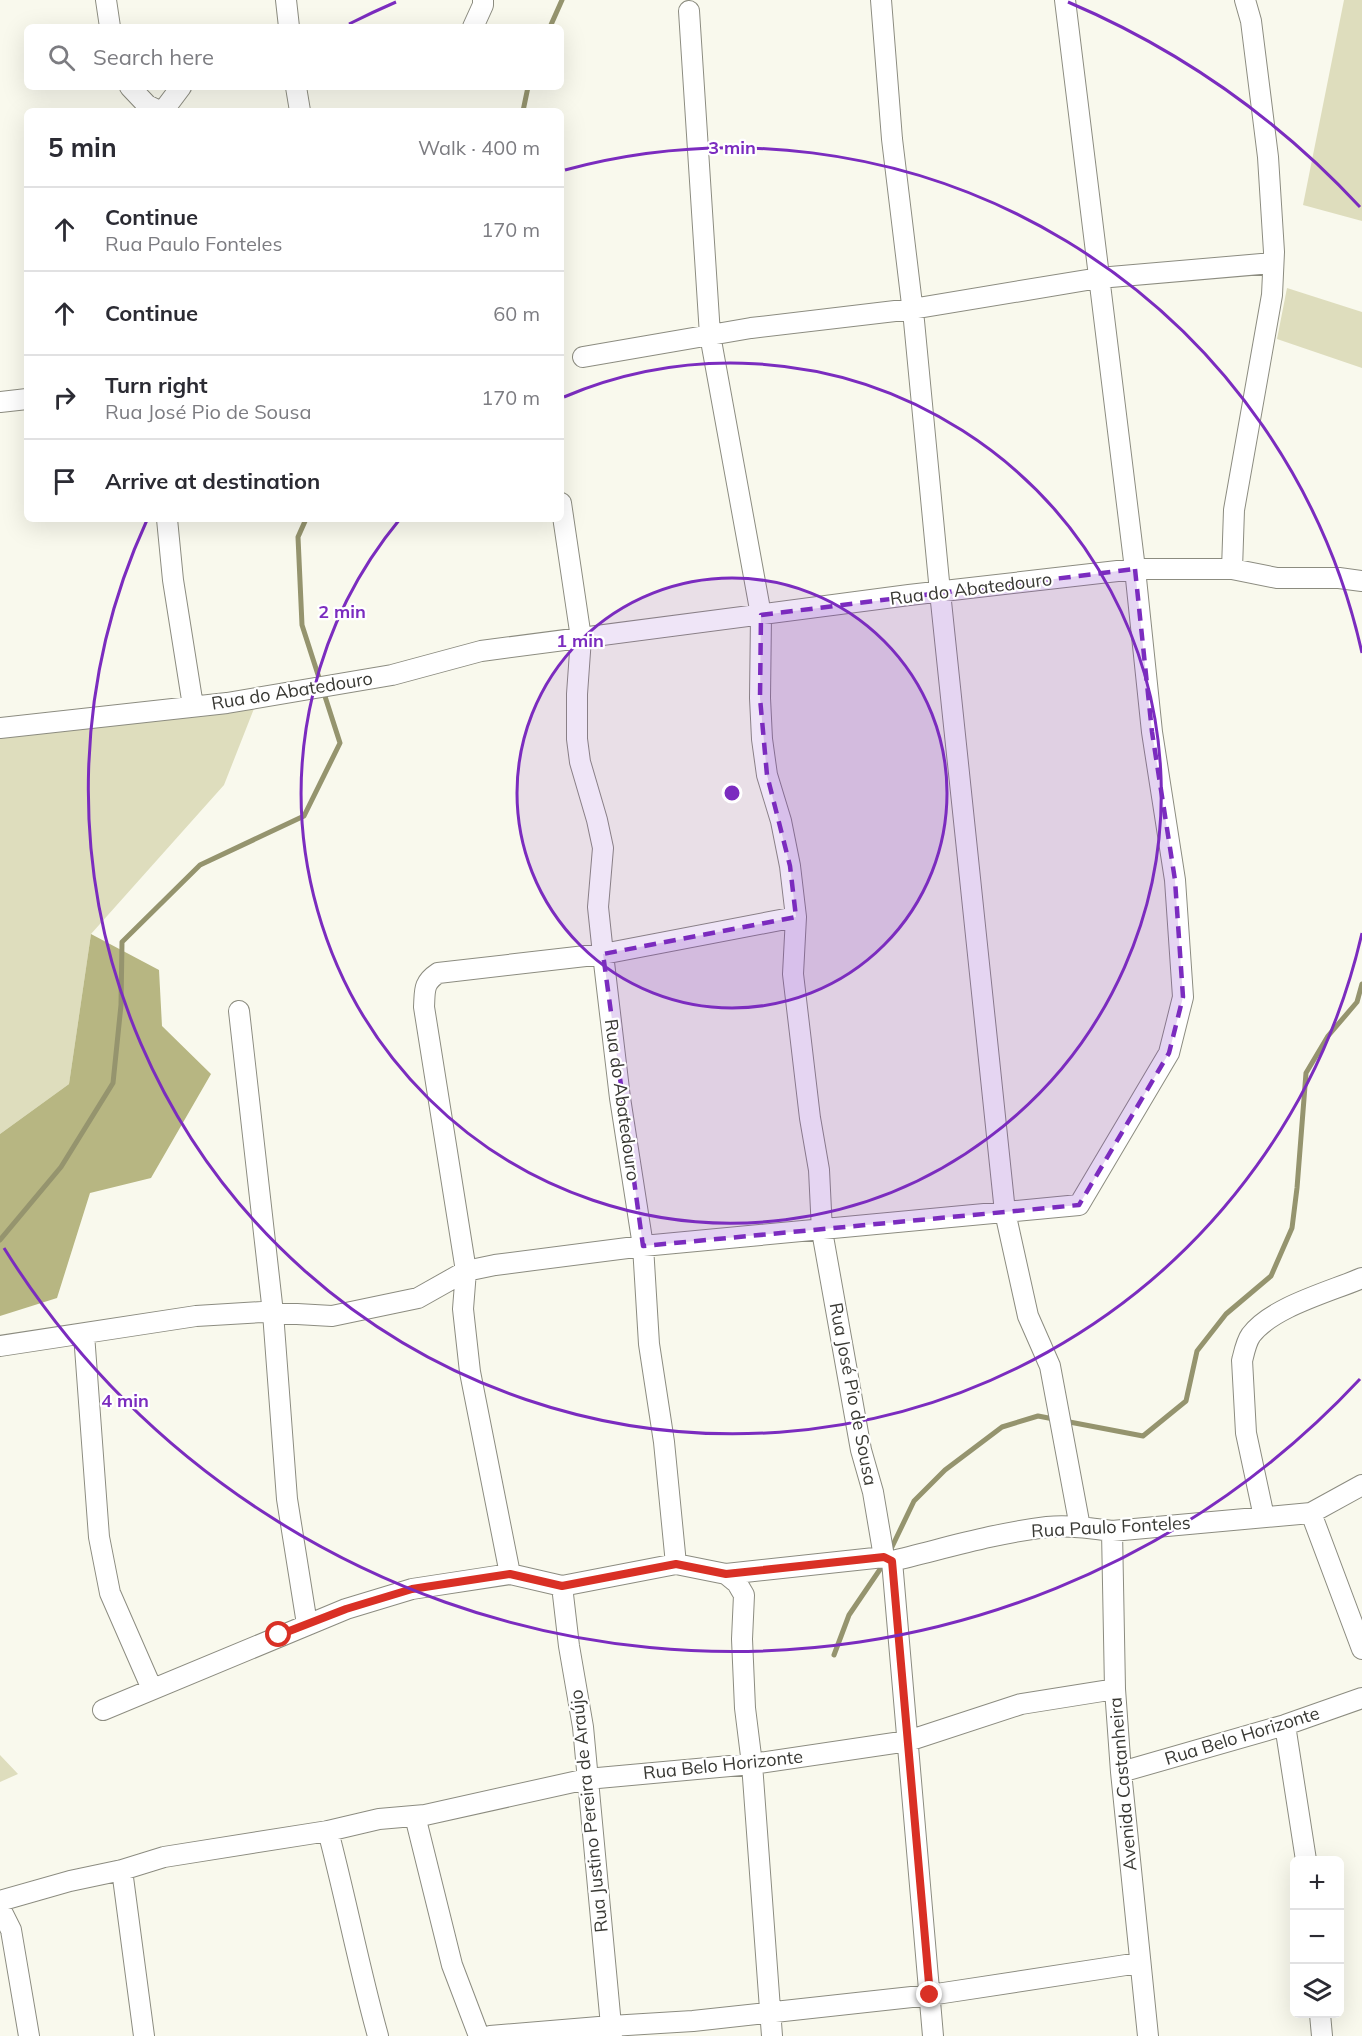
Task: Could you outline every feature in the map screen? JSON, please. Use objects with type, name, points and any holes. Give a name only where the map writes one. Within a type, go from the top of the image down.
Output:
[{"type":"street","points":[[106,0],[110,24]]},
{"type":"street","points":[[286,0],[289,24]]},
{"type":"street","points":[[474,24],[483,0]]},
{"type":"street","points":[[881,0],[892,139],[912,309],[1005,1212],[1028,1316],[1050,1366],[1080,1527]]},
{"type":"street","points":[[0,1347],[196,1316],[273,1313],[332,1316],[418,1298],[466,1272],[495,1265],[643,1246],[1079,1205],[1169,1053],[1183,997],[1176,880],[1152,732],[1135,569],[1065,0]]},
{"type":"street","points":[[1232,570],[1234,510],[1272,295],[1273,263],[1268,157],[1251,21],[1245,0]]},
{"type":"street","name":"Rua José Pio de Sousa","points":[[689,11],[710,335],[761,615],[762,739],[767,775],[781,821],[790,866],[796,917],[793,974],[810,1118],[819,1170],[822,1230],[861,1450],[888,1559],[908,1741],[933,2036]]},
{"type":"street","points":[[133,90],[147,105],[154,108]]},
{"type":"street","points":[[164,108],[178,90]]},
{"type":"street","points":[[296,90],[300,108]]},
{"type":"street","points":[[583,357],[751,328],[912,309],[1099,278],[1273,263]]},
{"type":"street","points":[[0,402],[24,399]]},
{"type":"street","points":[[168,522],[173,580],[193,706]]},
{"type":"street","name":"Rua do Abatedouro","points":[[564,522],[581,638],[577,694],[577,740],[580,762],[603,848],[598,907],[620,1098],[643,1246],[648,1344],[664,1442],[676,1564]]},
{"type":"street","name":"Rua do Abatedouro","points":[[0,728],[227,703],[392,675],[481,651],[1135,569],[1232,570],[1277,578],[1339,578],[1362,581]]},
{"type":"street","points":[[510,1574],[470,1372],[463,1309],[466,1272],[424,1007],[425,990],[429,979],[438,973],[603,954],[796,917]]},
{"type":"street","points":[[239,1011],[273,1313],[287,1499],[307,1624]]},
{"type":"street","points":[[1264,1517],[1246,1433],[1242,1361],[1249,1337],[1260,1324],[1278,1312],[1362,1278]]},
{"type":"street","points":[[84,1334],[99,1538],[110,1593],[152,1689]]},
{"type":"street","name":"Rua Paulo Fonteles","points":[[726,1574],[888,1559],[1048,1527],[1080,1527],[1112,1531],[1311,1513],[1362,1485]]},
{"type":"street","points":[[1311,1513],[1362,1649]]},
{"type":"street","name":"Avenida Castanheira","points":[[1112,1531],[1115,1689],[1139,1963],[1148,2036]]},
{"type":"street","points":[[103,1710],[307,1624],[346,1609],[412,1589],[510,1574],[562,1586],[676,1564],[726,1574],[737,1583],[744,1595],[742,1640],[744,1674],[772,2036]]},
{"type":"street","name":"Rua Justino Pereira de Araújo","points":[[562,1586],[569,1646],[583,1727],[611,2031]]},
{"type":"street","name":"Rua Belo Horizonte","points":[[0,1901],[164,1857],[328,1831],[379,1819],[415,1816],[587,1779],[752,1764],[908,1741],[1021,1704],[1115,1689]]},
{"type":"street","name":"Rua Belo Horizonte","points":[[1121,1772],[1285,1725],[1362,1698]]},
{"type":"street","points":[[1285,1725],[1305,1856]]},
{"type":"street","points":[[415,1816],[452,1965],[479,2036]]},
{"type":"street","points":[[328,1831],[378,2036]]},
{"type":"street","points":[[122,1870],[144,2036]]},
{"type":"street","points":[[0,1908],[11,1930],[29,2036]]},
{"type":"street","points":[[490,2036],[611,2031],[930,1995],[1139,1963]]},
{"type":"street","points":[[1320,2018],[1322,2036]]},
{"type":"highlighted area","points":[[1135,569],[1152,732],[1175,880],[1183,997],[1169,1053],[1079,1205],[643,1246],[603,954],[796,917],[790,866],[767,775],[760,698],[761,615]]},
{"type":"green space","points":[[1344,0],[1362,0],[1362,221],[1303,205]]},
{"type":"green space","points":[[1287,288],[1362,312],[1362,368],[1277,339]]},
{"type":"green space","points":[[257,701],[224,785],[91,934],[69,1084],[0,1134],[0,735]]},
{"type":"green space","points":[[0,1755],[18,1774],[0,1782]]},
{"type":"shaded area","points":[[91,934],[159,970],[162,1026],[211,1074],[151,1178],[90,1193],[57,1298],[0,1316],[0,1134],[69,1084]]},
{"type":"waterway","points":[[551,24],[562,0]]},
{"type":"waterway","points":[[524,108],[527,90]]},
{"type":"waterway","points":[[0,1240],[61,1167],[113,1083],[121,1005],[122,942],[200,865],[304,816],[340,743],[302,625],[298,537],[305,522]]},
{"type":"waterway","points":[[890,1551],[914,1501],[945,1470],[1002,1427],[1038,1416],[1143,1436],[1186,1401],[1197,1351],[1226,1314],[1271,1276],[1292,1228],[1306,1073],[1328,1036],[1357,1002],[1362,984]]},
{"type":"waterway","points":[[834,1655],[849,1615],[885,1562]]},
{"type":"route","points":[[279,1635],[346,1609],[412,1589],[510,1574],[562,1586],[676,1564],[726,1574],[884,1557],[892,1561],[930,1995]]}]
